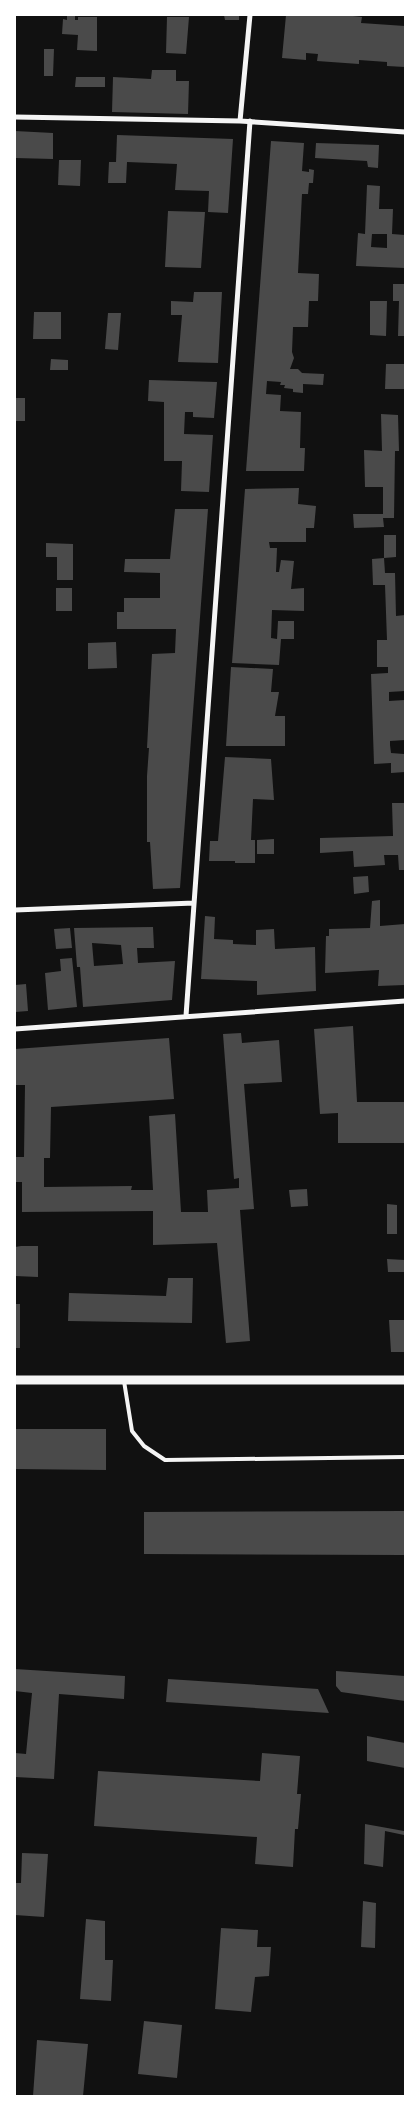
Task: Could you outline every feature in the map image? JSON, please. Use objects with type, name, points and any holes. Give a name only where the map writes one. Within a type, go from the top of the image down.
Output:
[{"type":"street","points":[[240,121],[250,15]]},
{"type":"street","points":[[15,117],[250,121],[405,132]]},
{"type":"street","points":[[186,1016],[250,121]]},
{"type":"street","points":[[15,910],[194,903]]},
{"type":"street","points":[[15,1029],[405,1001]]},
{"type":"street","points":[[15,1380],[405,1380]]},
{"type":"lane","points":[[124,1380],[132,1431],[144,1446],[165,1460],[405,1456]]},
{"type":"building","points":[[67,15],[75,15],[75,20],[78,20],[78,17],[97,17],[97,51],[77,50],[78,35],[62,34],[63,19],[67,20]]},
{"type":"building","points":[[224,15],[239,15],[239,20],[225,20]]},
{"type":"building","points":[[286,15],[344,15],[362,17],[361,23],[405,26],[405,67],[387,66],[387,62],[359,60],[359,64],[317,61],[318,54],[306,53],[306,60],[282,58]]},
{"type":"building","points":[[167,17],[189,17],[186,54],[166,53]]},
{"type":"building","points":[[44,49],[54,49],[53,76],[44,76]]},
{"type":"building","points":[[152,70],[176,70],[176,81],[189,81],[188,114],[112,112],[113,77],[151,79]]},
{"type":"building","points":[[76,77],[105,77],[105,87],[75,87]]},
{"type":"building","points":[[15,131],[53,133],[53,159],[15,158]]},
{"type":"building","points":[[117,135],[233,139],[228,213],[208,212],[209,191],[175,190],[177,164],[127,162],[126,183],[108,183],[109,162],[116,162]]},
{"type":"building","points":[[271,141],[304,143],[302,171],[309,172],[309,169],[314,170],[313,183],[309,183],[308,194],[302,194],[298,273],[319,274],[318,301],[309,301],[308,327],[293,327],[292,352],[294,358],[290,369],[298,369],[302,373],[324,374],[323,385],[303,384],[303,393],[293,392],[293,389],[284,388],[285,385],[280,385],[281,382],[267,381],[266,394],[281,395],[280,411],[301,412],[300,448],[305,448],[304,471],[246,471]]},
{"type":"building","points":[[316,143],[379,145],[378,168],[368,167],[367,161],[315,158]]},
{"type":"building","points":[[59,160],[81,160],[80,186],[58,185]]},
{"type":"building","points":[[367,185],[380,186],[379,209],[393,209],[392,234],[405,235],[405,268],[356,266],[358,233],[365,234]],"holes":[[[372,234],[387,234],[387,248],[371,247]]]},
{"type":"building","points":[[168,211],[205,212],[201,268],[165,267]]},
{"type":"building","points":[[393,284],[405,284],[405,336],[398,336],[399,301],[393,301]]},
{"type":"building","points":[[194,292],[222,292],[218,363],[178,362],[182,315],[171,315],[171,301],[193,302]]},
{"type":"building","points":[[370,301],[387,301],[386,336],[370,335]]},
{"type":"building","points":[[34,312],[61,312],[61,339],[33,339]]},
{"type":"building","points":[[108,313],[121,313],[118,350],[105,349]]},
{"type":"building","points":[[51,359],[68,360],[68,370],[50,370]]},
{"type":"building","points":[[386,364],[405,364],[405,389],[385,389]]},
{"type":"building","points":[[149,380],[217,382],[214,418],[193,417],[193,412],[185,412],[184,434],[213,435],[209,492],[181,491],[182,461],[164,461],[164,402],[148,401]]},
{"type":"building","points":[[15,398],[25,398],[25,421],[15,421]]},
{"type":"building","points":[[381,414],[398,415],[399,451],[395,451],[394,518],[383,518],[384,527],[354,528],[353,514],[383,514],[383,487],[365,487],[364,450],[382,451]]},
{"type":"building","points":[[299,488],[298,504],[316,506],[314,528],[306,528],[306,542],[269,542],[270,548],[277,548],[276,572],[279,572],[281,560],[294,561],[291,589],[304,588],[304,611],[272,610],[271,638],[277,639],[278,621],[294,621],[294,639],[281,639],[279,665],[232,663],[245,489]]},
{"type":"building","points":[[175,509],[208,509],[180,888],[153,889],[150,842],[147,842],[149,748],[147,748],[152,654],[175,653],[176,629],[117,629],[117,612],[124,612],[124,598],[160,598],[160,573],[124,572],[125,559],[170,559]]},
{"type":"building","points":[[384,535],[396,535],[396,557],[384,558]]},
{"type":"building","points":[[46,543],[73,544],[73,580],[57,580],[57,557],[46,557]]},
{"type":"building","points":[[384,558],[385,573],[395,573],[396,616],[405,615],[405,691],[389,692],[389,701],[405,700],[405,740],[390,741],[390,745],[391,753],[404,754],[405,772],[391,773],[391,763],[374,764],[371,674],[388,673],[388,667],[377,667],[377,640],[387,640],[385,585],[373,585],[372,559]]},
{"type":"building","points":[[56,588],[72,588],[72,611],[56,611]]},
{"type":"building","points":[[116,642],[117,668],[88,669],[88,643]]},
{"type":"building","points":[[231,667],[273,669],[271,692],[279,692],[275,716],[285,716],[285,746],[226,746]]},
{"type":"building","points":[[225,757],[271,759],[274,800],[253,799],[251,840],[255,840],[255,863],[209,861],[210,841],[218,841]]},
{"type":"building","points":[[392,803],[405,803],[405,870],[399,870],[398,855],[384,855],[385,865],[354,867],[353,851],[320,853],[320,838],[393,836]]},
{"type":"building","points":[[274,839],[274,854],[257,854],[257,840]]},
{"type":"building","points":[[368,876],[369,892],[354,894],[353,877]]},
{"type":"building","points":[[380,900],[380,926],[405,924],[405,985],[378,986],[379,970],[325,973],[326,936],[329,936],[329,929],[370,928],[372,901]]},
{"type":"building","points":[[205,916],[215,917],[214,939],[233,940],[233,944],[256,945],[256,930],[274,929],[275,949],[315,947],[316,991],[257,995],[257,981],[201,979]]},
{"type":"building","points":[[153,927],[154,948],[137,948],[138,963],[175,961],[172,1000],[83,1007],[80,967],[77,967],[74,928]],"holes":[[[92,943],[121,945],[123,964],[94,966]]]},
{"type":"building","points":[[70,928],[72,948],[56,949],[54,929]]},
{"type":"building","points":[[72,958],[77,1007],[48,1010],[45,973],[61,971],[60,959]]},
{"type":"building","points":[[26,984],[28,1011],[15,1012],[15,985]]},
{"type":"building","points":[[353,1026],[357,1102],[405,1102],[405,1143],[338,1143],[338,1113],[320,1114],[314,1029]]},
{"type":"building","points":[[241,1033],[242,1043],[279,1040],[282,1082],[244,1084],[254,1209],[240,1210],[250,1341],[226,1343],[217,1243],[153,1245],[153,1211],[22,1212],[22,1182],[15,1182],[15,1157],[24,1157],[25,1085],[15,1085],[15,1049],[169,1038],[174,1099],[51,1107],[50,1158],[44,1158],[44,1187],[132,1186],[131,1190],[153,1190],[149,1116],[175,1114],[181,1212],[208,1212],[207,1190],[239,1188],[239,1178],[234,1179],[223,1034]]},
{"type":"building","points":[[307,1189],[308,1206],[291,1207],[289,1190]]},
{"type":"building","points":[[387,1204],[397,1205],[397,1234],[387,1234]]},
{"type":"building","points":[[38,1246],[38,1277],[15,1276],[15,1247]]},
{"type":"building","points":[[387,1259],[405,1260],[405,1272],[388,1272]]},
{"type":"building","points":[[168,1278],[193,1278],[192,1323],[68,1321],[69,1293],[166,1296]]},
{"type":"building","points":[[15,1304],[20,1304],[20,1348],[15,1348]]},
{"type":"building","points":[[389,1320],[405,1320],[405,1352],[391,1352]]},
{"type":"building","points":[[15,1429],[106,1429],[106,1470],[15,1469]]},
{"type":"building","points":[[405,1511],[405,1555],[144,1554],[144,1512]]},
{"type":"building","points":[[15,1669],[125,1676],[124,1699],[59,1694],[54,1779],[15,1777],[15,1753],[26,1754],[32,1693],[15,1691]]},
{"type":"building","points":[[336,1671],[405,1676],[405,1701],[341,1692],[336,1686]]},
{"type":"building","points":[[168,1679],[318,1689],[329,1713],[166,1702]]},
{"type":"building","points":[[367,1736],[405,1743],[405,1768],[367,1761]]},
{"type":"building","points":[[262,1753],[300,1756],[297,1794],[301,1794],[298,1829],[295,1829],[293,1867],[255,1864],[257,1837],[94,1826],[98,1771],[260,1781]]},
{"type":"building","points":[[365,1824],[404,1831],[404,1835],[385,1831],[383,1867],[364,1864]]},
{"type":"building","points":[[22,1853],[48,1854],[44,1917],[15,1915],[15,1883],[21,1883]]},
{"type":"building","points":[[363,1901],[376,1903],[375,1948],[361,1947]]},
{"type":"building","points":[[86,1919],[105,1921],[105,1960],[113,1960],[111,2001],[80,1999]]},
{"type":"building","points":[[221,1928],[258,1930],[257,1947],[271,1947],[269,1976],[255,1977],[251,2012],[215,2009]]},
{"type":"building","points":[[144,2021],[182,2025],[177,2078],[138,2074]]},
{"type":"building","points":[[37,2040],[88,2044],[83,2096],[33,2096]]}]
